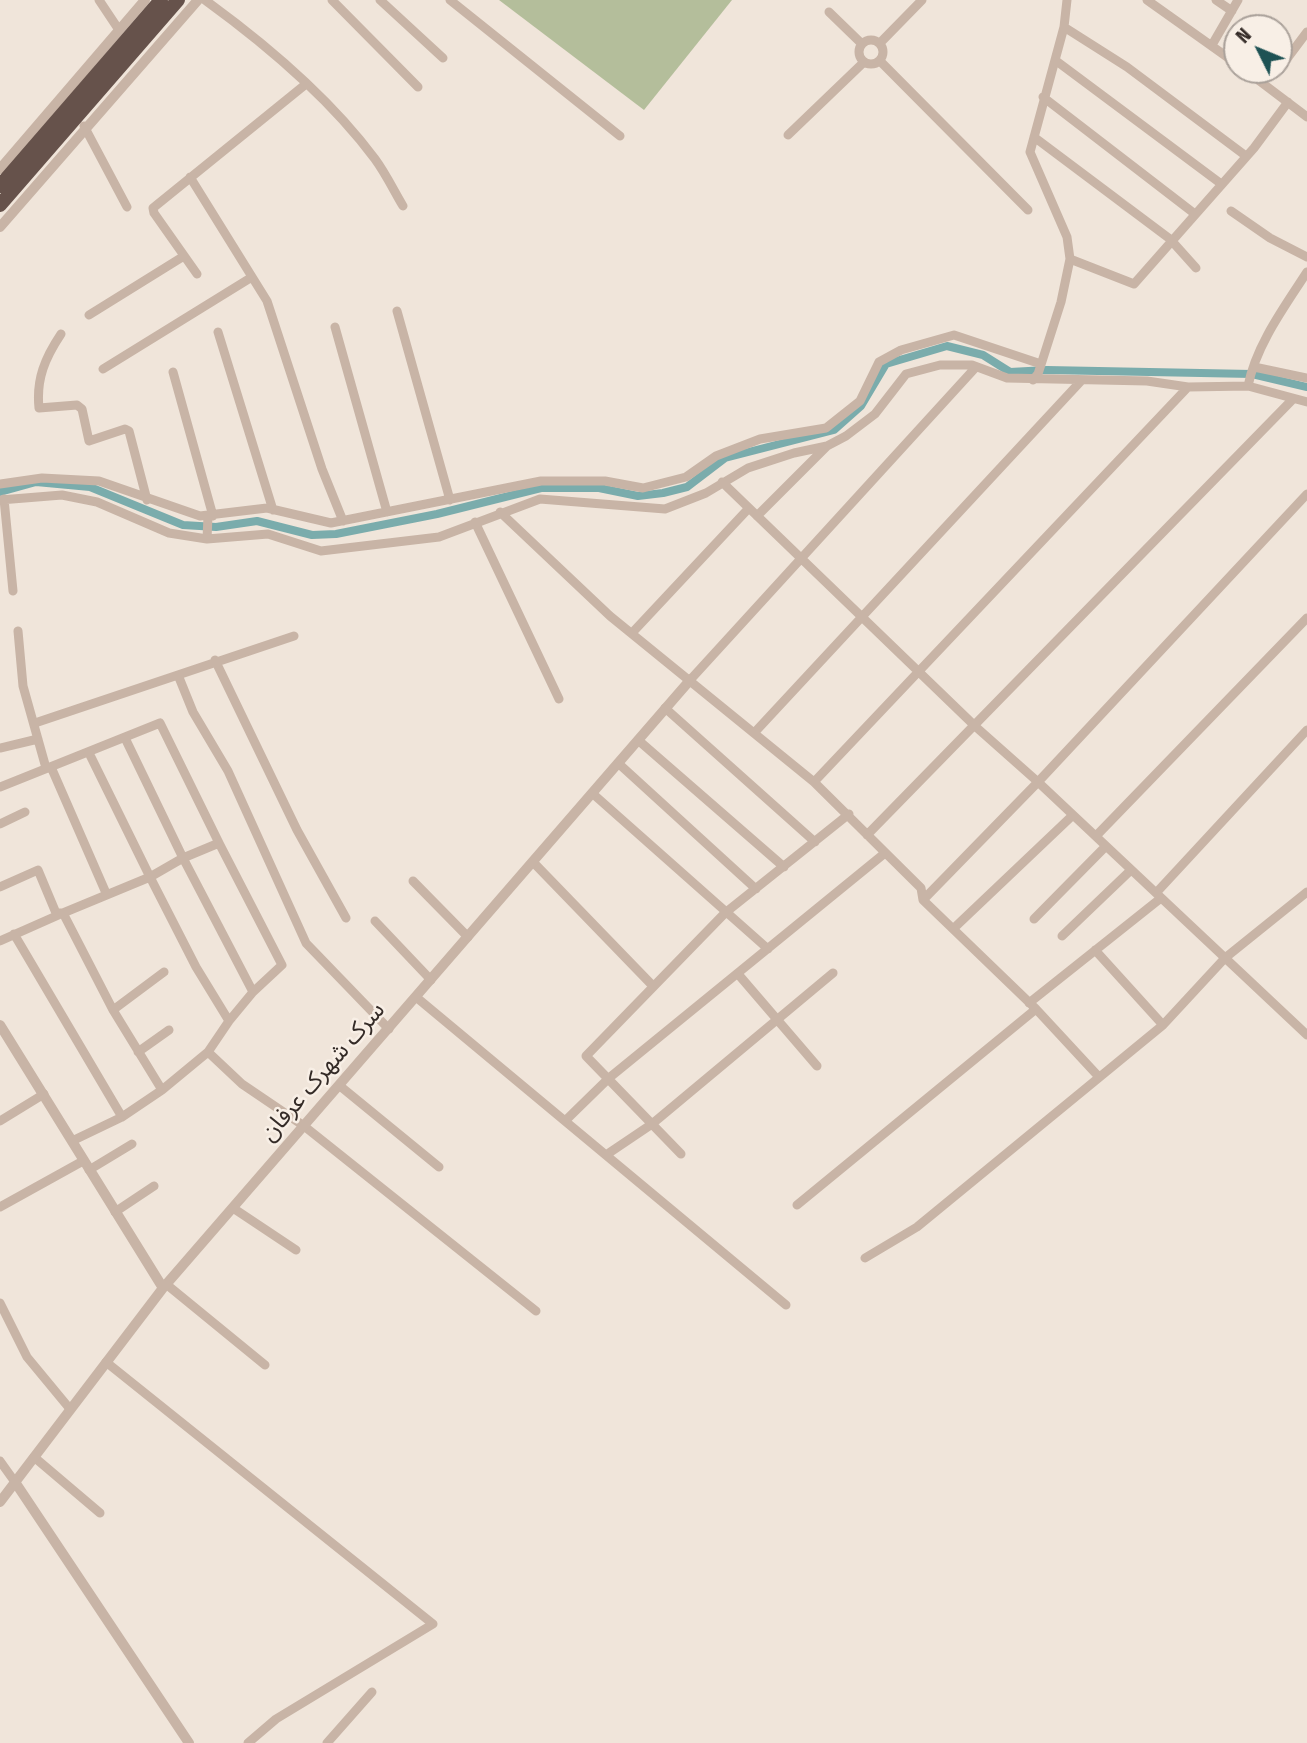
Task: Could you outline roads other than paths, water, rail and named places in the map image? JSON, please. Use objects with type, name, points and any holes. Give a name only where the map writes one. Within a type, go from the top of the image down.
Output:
[{"type":"highway","points":[[0,186],[161,0]]},
{"type":"highway","points":[[0,205],[178,0]]},
{"type":"street","points":[[99,0],[119,30]]},
{"type":"street","points":[[0,169],[145,0]]},
{"type":"street","points":[[0,227],[198,0]]},
{"type":"street","points":[[205,0],[264,43],[306,84],[375,159],[403,206]]},
{"type":"street","points":[[332,0],[418,87]]},
{"type":"street","points":[[380,0],[443,58]]},
{"type":"street","points":[[450,0],[620,136]]},
{"type":"street","points":[[880,43],[922,0]]},
{"type":"street","points":[[1038,373],[1070,259],[1067,237],[1031,152],[1043,97],[1064,27],[1067,0]]},
{"type":"street","points":[[1147,0],[1223,53]]},
{"type":"street","points":[[1216,0],[1232,11]]},
{"type":"street","points":[[1212,45],[1238,0]]},
{"type":"street","points":[[829,12],[862,44]]},
{"type":"street","points":[[1064,27],[1127,67],[1246,156]]},
{"type":"street","points":[[1293,51],[1307,32]]},
{"type":"street","points":[[869,40],[880,43],[883,54],[880,61],[872,64],[864,62],[859,55],[862,44],[869,40]]},
{"type":"street","points":[[1055,60],[1220,183]]},
{"type":"street","points":[[880,61],[1028,210]]},
{"type":"street","points":[[788,135],[864,62]]},
{"type":"street","points":[[197,274],[153,211],[158,203],[306,84]]},
{"type":"street","points":[[1264,84],[1307,117]]},
{"type":"street","points":[[1043,97],[1195,214]]},
{"type":"street","points":[[1070,259],[1134,284],[1170,239],[1246,156],[1288,102]]},
{"type":"street","points":[[78,115],[127,207]]},
{"type":"street","points":[[1034,137],[1170,239],[1196,268]]},
{"type":"street","points":[[190,177],[267,301],[322,469],[343,521]]},
{"type":"street","points":[[1231,211],[1270,238],[1307,257]]},
{"type":"street","points":[[89,315],[184,256]]},
{"type":"street","points":[[1249,383],[1254,366],[1283,308],[1307,272]]},
{"type":"street","points":[[103,369],[252,277]]},
{"type":"street","points":[[397,311],[450,500]]},
{"type":"street","points":[[335,327],[387,512]]},
{"type":"street","points":[[218,332],[273,510]]},
{"type":"street","points":[[61,334],[41,369],[37,391],[39,408],[77,405],[82,409],[89,441],[124,429],[129,431],[147,500]]},
{"type":"street","points":[[0,484],[41,478],[99,481],[147,500],[210,516],[267,508],[331,523],[539,481],[605,481],[643,488],[672,483],[686,477],[716,456],[760,439],[826,428],[860,401],[879,362],[901,350],[954,335],[1038,373],[1081,381],[1147,382],[1188,387],[1249,383],[1292,400],[1307,402]]},
{"type":"street","points":[[757,516],[827,446],[875,414],[906,374],[940,365],[976,367],[1007,378],[1038,373]]},
{"type":"street","points":[[1254,366],[1307,378]]},
{"type":"street","points":[[691,679],[976,367]]},
{"type":"street","points":[[173,372],[210,516],[207,539]]},
{"type":"street","points":[[755,732],[1081,381]]},
{"type":"street","points":[[814,782],[1188,387]]},
{"type":"street","points":[[867,835],[1292,400]]},
{"type":"street","points":[[13,591],[2,499],[62,495],[97,502],[169,533],[207,539],[268,534],[321,551],[439,537],[540,499],[665,509],[706,493],[748,468],[794,453],[827,446]]},
{"type":"street","points":[[539,481],[540,499]]},
{"type":"street","points":[[722,482],[921,671],[975,726],[1307,1035]]},
{"type":"street","points":[[923,900],[1038,782],[1307,494]]},
{"type":"street","points":[[632,633],[749,508]]},
{"type":"street","points":[[500,512],[632,633],[755,732],[849,814],[921,888],[923,900],[1033,1006],[1099,1077]]},
{"type":"street","points":[[475,523],[559,699]]},
{"type":"street","points":[[1096,836],[1307,618]]},
{"type":"street","points":[[18,631],[23,686],[38,739],[48,768],[106,894]]},
{"type":"street","points":[[35,723],[215,660],[294,636]]},
{"type":"street","points":[[215,660],[297,830],[346,918]]},
{"type":"street","points":[[178,675],[193,712],[228,771],[306,943],[388,1029]]},
{"type":"street","name":"سرک شهرک عرفان","points":[[0,1502],[165,1286],[691,679]]},
{"type":"street","points":[[665,709],[815,842]]},
{"type":"street","points":[[0,787],[160,723],[282,965],[253,992],[208,1052],[162,1090],[122,1117],[72,1140]]},
{"type":"street","points":[[797,1205],[1033,1006],[1159,895],[1307,730]]},
{"type":"street","points":[[125,738],[183,858],[253,992]]},
{"type":"street","points":[[0,748],[38,739]]},
{"type":"street","points":[[638,740],[784,867]]},
{"type":"street","points":[[89,753],[196,967],[229,1021]]},
{"type":"street","points":[[618,763],[756,889]]},
{"type":"street","points":[[592,793],[768,949]]},
{"type":"street","points":[[0,824],[25,812]]},
{"type":"street","points":[[681,1154],[586,1056],[652,985],[725,913],[849,814]]},
{"type":"street","points":[[953,929],[1073,816]]},
{"type":"street","points":[[0,941],[150,877],[183,858],[219,843]]},
{"type":"street","points":[[1034,919],[1106,846]]},
{"type":"street","points":[[565,1121],[609,1078],[885,853]]},
{"type":"street","points":[[533,862],[652,985]]},
{"type":"street","points":[[0,887],[38,870],[56,913],[63,913]]},
{"type":"street","points":[[1062,936],[1131,870]]},
{"type":"street","points":[[413,881],[468,937]]},
{"type":"street","points":[[865,1258],[917,1227],[1163,1025],[1224,958],[1307,892]]},
{"type":"street","points":[[63,913],[113,1010],[162,1090]]},
{"type":"street","points":[[375,921],[431,980]]},
{"type":"street","points":[[14,934],[122,1117]]},
{"type":"street","points":[[1095,950],[1163,1025]]},
{"type":"street","points":[[113,1010],[164,972]]},
{"type":"street","points":[[606,1156],[652,1124],[833,973]]},
{"type":"street","points":[[738,974],[817,1066]]},
{"type":"street","points":[[416,997],[786,1305]]},
{"type":"street","points":[[0,1026],[4,1041],[44,1094],[86,1166],[165,1286],[265,1365]]},
{"type":"street","points":[[138,1052],[169,1030]]},
{"type":"street","points":[[208,1052],[242,1084],[304,1126],[536,1311]]},
{"type":"street","points":[[340,1086],[439,1167]]},
{"type":"street","points":[[0,1121],[44,1094]]},
{"type":"street","points":[[0,1207],[132,1144]]},
{"type":"street","points":[[115,1212],[154,1186]]},
{"type":"street","points":[[233,1208],[296,1250]]},
{"type":"street","points":[[0,1303],[27,1357],[70,1409]]},
{"type":"street","points":[[106,1362],[433,1624],[276,1719],[248,1743]]},
{"type":"street","points":[[34,1457],[100,1513]]},
{"type":"street","points":[[0,1461],[189,1743]]},
{"type":"street","points":[[327,1743],[372,1692]]},
{"type":"waterway","points":[[0,492],[36,482],[90,487],[183,525],[216,527],[257,521],[312,535],[336,534],[437,514],[541,488],[599,488],[638,496],[663,493],[687,487],[725,458],[834,430],[861,406],[886,364],[947,346],[983,355],[1010,372],[1047,370],[1252,374],[1307,387]]}]
